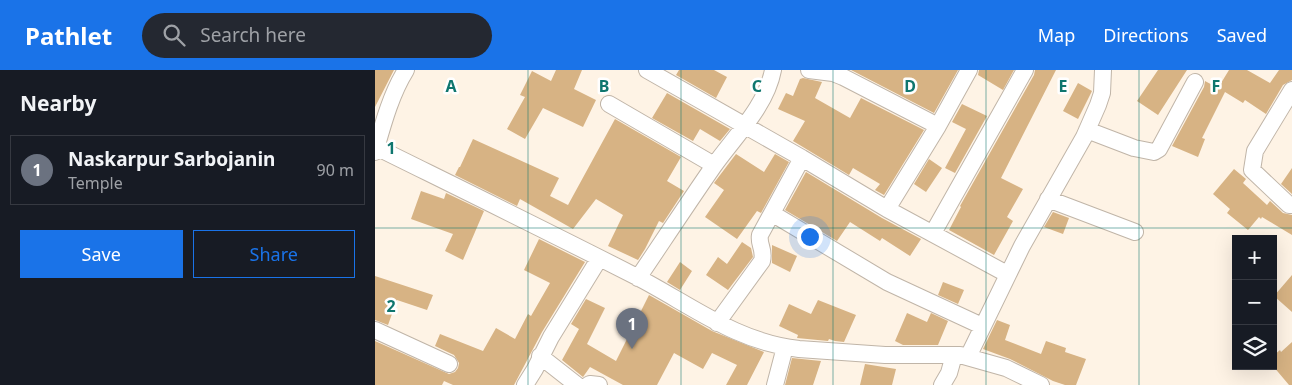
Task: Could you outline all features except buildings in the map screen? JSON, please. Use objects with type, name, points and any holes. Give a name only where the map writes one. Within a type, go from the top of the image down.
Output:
[{"type":"street","points":[[406,70],[399,81],[376,149],[638,278],[717,323],[757,340],[785,347],[885,355],[961,356],[1006,368],[1041,385]]},
{"type":"street","points":[[647,70],[802,158],[887,209],[1007,274]]},
{"type":"street","points":[[638,278],[714,166],[745,125],[767,90],[773,70]]},
{"type":"street","points":[[809,70],[833,73],[843,77],[938,126]]},
{"type":"street","points":[[887,209],[938,126],[969,70]]},
{"type":"street","points":[[933,233],[1025,70]]},
{"type":"street","points":[[942,385],[982,326],[1007,274],[1087,130],[1102,92],[1103,70]]},
{"type":"street","points":[[1087,130],[1134,148],[1154,152],[1159,149],[1195,82]]},
{"type":"street","points":[[1292,90],[1255,151],[1252,161],[1252,170],[1289,205],[1292,205]]},
{"type":"street","points":[[609,104],[690,150],[714,166]]},
{"type":"street","points":[[717,323],[762,261],[764,253],[759,242],[760,235],[802,158]]},
{"type":"street","points":[[1048,199],[1135,232]]},
{"type":"street","points":[[773,214],[887,282],[982,326]]},
{"type":"street","points":[[525,385],[535,370],[540,356],[599,259]]},
{"type":"street","points":[[375,330],[449,364]]},
{"type":"street","points":[[775,385],[785,347]]},
{"type":"street","points":[[540,356],[577,385]]},
{"type":"street","points":[[588,385],[599,385]]},
{"type":"place","name":"Naskarpur Sarbojanin","points":[[632,349]]}]
